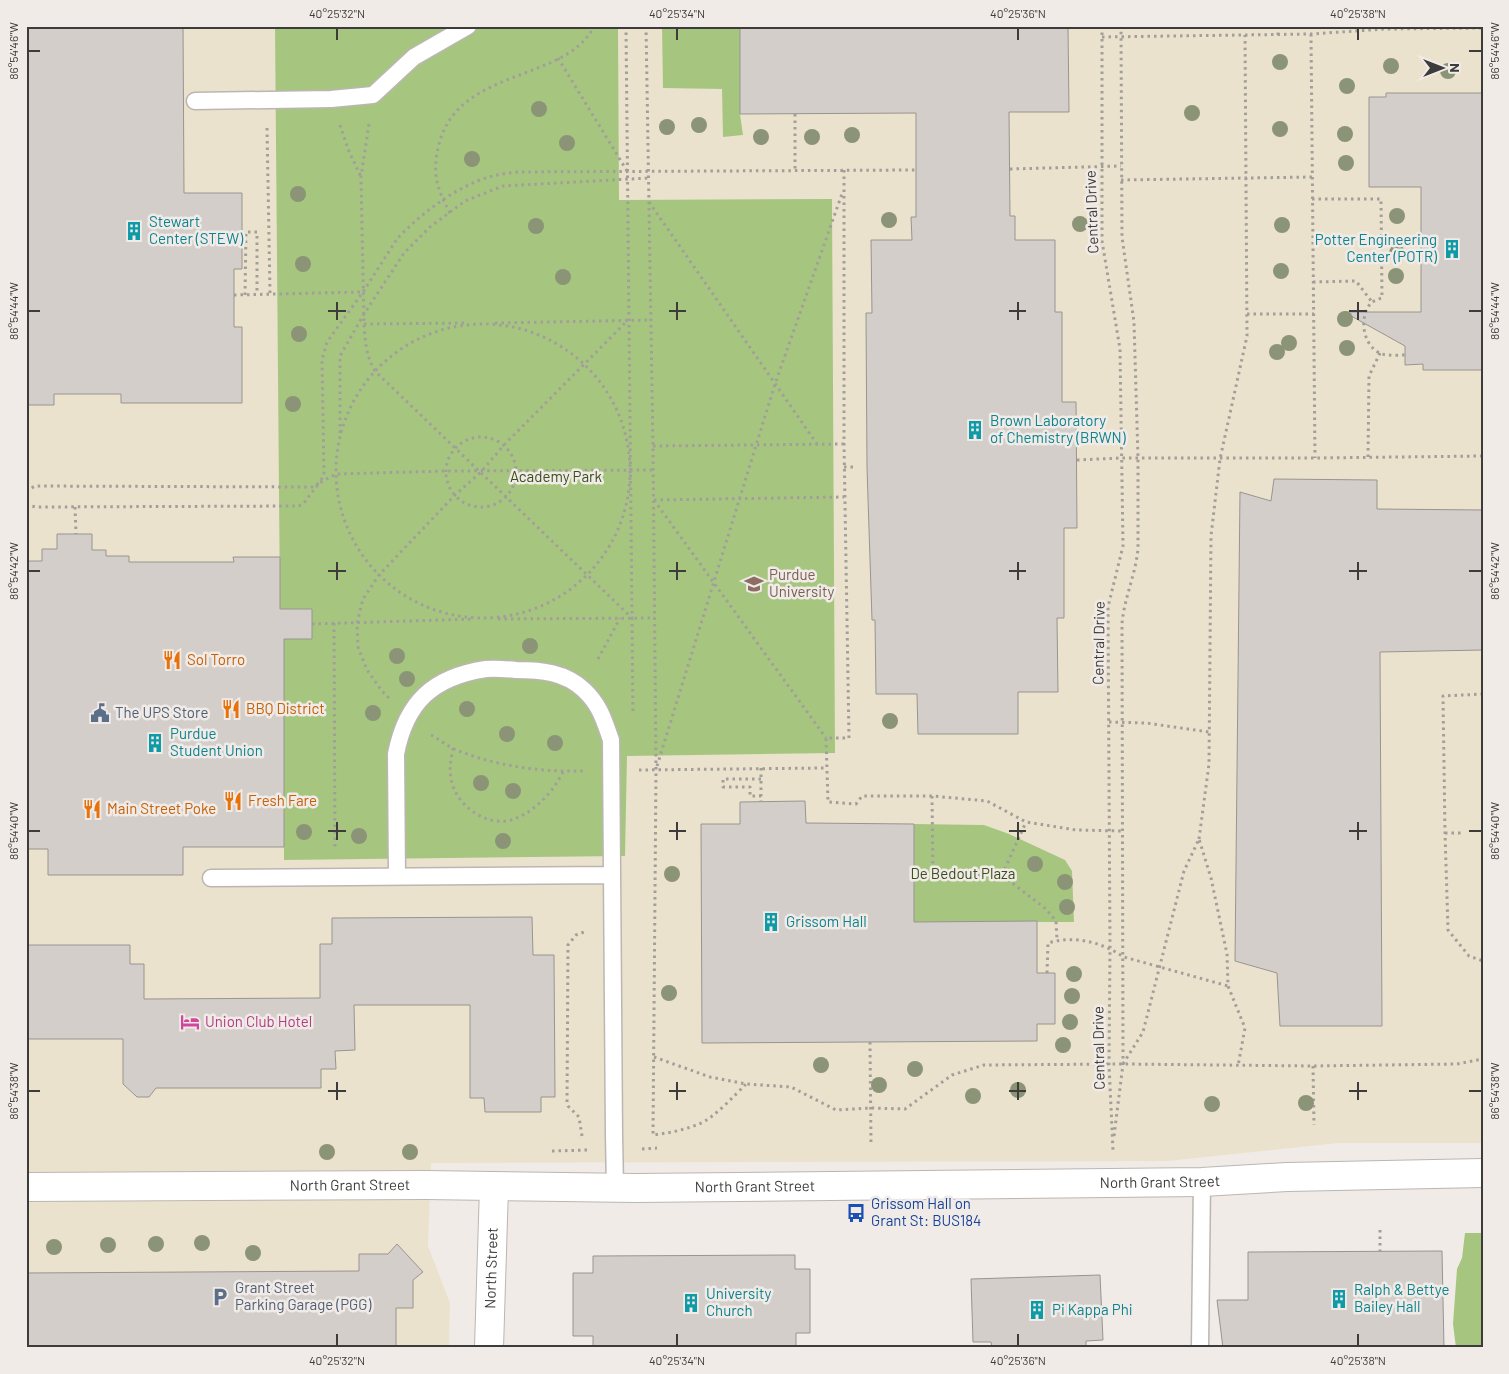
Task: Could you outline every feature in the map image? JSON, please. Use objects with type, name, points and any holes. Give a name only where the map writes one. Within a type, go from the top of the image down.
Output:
[{"type":"street","name":"North Grant Street","points":[[26,1186],[426,1185],[616,1188],[1202,1182],[1287,1177],[1483,1173]]},
{"type":"street","name":"North Street","points":[[489,1348],[494,1187]]},
{"type":"lane","points":[[195,100],[347,98],[373,95],[414,56],[468,26]]},
{"type":"lane","points":[[397,876],[396,754],[399,738],[407,716],[426,694],[450,678],[487,669],[542,670],[563,676],[584,689],[601,709],[610,740],[612,770],[612,931],[616,1188]]},
{"type":"lane","points":[[211,878],[612,875]]},
{"type":"lane","points":[[1200,1348],[1202,1182]]},
{"type":"path","points":[[450,213],[435,180],[435,157],[442,134],[453,114],[484,89],[569,53],[587,39],[595,26]]},
{"type":"path","points":[[626,26],[633,723]]},
{"type":"path","points":[[646,26],[648,202],[652,320],[656,770],[653,1135],[674,1132],[701,1124],[746,1084]]},
{"type":"path","name":"Central Drive","points":[[1102,26],[1102,241],[1120,349],[1122,546],[1108,607],[1109,1065],[1113,1144],[1123,1064]]},
{"type":"path","points":[[1121,26],[1122,237],[1134,322],[1138,458],[1137,561],[1123,610],[1122,624],[1123,1064]]},
{"type":"path","points":[[1278,26],[1278,34]]},
{"type":"path","points":[[1102,37],[1311,34],[1385,29],[1483,28]]},
{"type":"path","points":[[1311,34],[1315,458]]},
{"type":"path","points":[[1123,1064],[1143,1032],[1184,871],[1199,839],[1209,764],[1211,536],[1220,458],[1247,336],[1245,35]]},
{"type":"path","points":[[558,58],[627,171]]},
{"type":"path","points":[[373,95],[361,177],[362,292],[366,347],[369,361],[375,371],[633,618]]},
{"type":"path","points":[[266,100],[270,294]]},
{"type":"path","points":[[795,114],[795,170]]},
{"type":"path","points":[[1010,169],[1121,166]]},
{"type":"path","points":[[826,738],[849,738],[844,497],[844,170]]},
{"type":"path","points":[[26,505],[36,507],[299,506],[324,475],[322,360],[327,342],[397,239],[459,189],[488,177],[519,172],[916,170]]},
{"type":"path","points":[[1121,180],[1312,177]]},
{"type":"path","points":[[340,436],[353,401],[375,371],[398,350],[425,334],[454,326],[486,323],[525,330],[556,342],[585,364],[610,394],[625,431],[631,470],[626,508],[612,543],[588,576],[559,597],[525,612],[488,619],[458,616],[429,608],[402,594],[379,575],[354,541],[341,509],[336,474],[340,436],[340,356],[364,314],[404,253],[430,227],[465,201],[503,186],[648,178]]},
{"type":"path","points":[[656,770],[775,384],[844,188]]},
{"type":"path","points":[[1312,199],[1381,199],[1382,298],[1372,303],[1363,324],[1365,336],[1370,346],[1380,353],[1392,356],[1406,355]]},
{"type":"path","points":[[648,202],[817,444]]},
{"type":"path","points":[[245,295],[246,232],[256,232],[256,294]]},
{"type":"path","points":[[1313,282],[1356,281],[1372,303]]},
{"type":"path","points":[[234,295],[362,292]]},
{"type":"path","points":[[1248,314],[1314,314]]},
{"type":"path","points":[[628,320],[504,445],[481,472],[455,495],[379,575],[363,599],[357,623],[358,647],[367,670],[382,691],[407,716],[426,731],[453,748],[503,765],[563,772],[826,768]]},
{"type":"path","points":[[364,324],[652,320]]},
{"type":"path","points":[[1368,457],[1369,376],[1380,353]]},
{"type":"path","points":[[475,438],[490,438],[504,445],[511,454],[516,471],[515,482],[506,496],[494,504],[480,507],[466,504],[455,495],[448,483],[446,471],[449,459],[456,449],[461,444],[475,438]]},
{"type":"path","points":[[653,446],[844,444]]},
{"type":"path","points":[[1077,460],[1121,458],[1483,456]]},
{"type":"path","points":[[844,467],[856,467]]},
{"type":"path","points":[[26,491],[36,486],[312,487],[336,474],[446,471],[653,470]]},
{"type":"path","points":[[654,500],[844,497]]},
{"type":"path","points":[[654,500],[826,738],[828,802],[856,804],[862,796],[932,796],[987,801],[1026,822],[1076,830],[1122,831]]},
{"type":"path","points":[[75,507],[76,534]]},
{"type":"path","points":[[598,659],[620,618]]},
{"type":"path","points":[[312,624],[488,619],[655,618]]},
{"type":"path","points":[[334,623],[336,876]]},
{"type":"path","points":[[1483,694],[1443,696],[1448,930],[1468,956],[1483,961]]},
{"type":"path","points":[[1109,722],[1146,723],[1210,732]]},
{"type":"path","points":[[453,748],[450,765],[451,781],[459,799],[479,816],[494,821],[509,820],[527,812],[555,787],[563,772]]},
{"type":"path","points":[[761,768],[761,802]]},
{"type":"path","points":[[761,779],[723,779],[723,787],[750,787],[750,796],[761,796]]},
{"type":"path","points":[[932,796],[933,876],[1002,875],[1046,909],[1056,921],[1057,940]]},
{"type":"path","points":[[1002,875],[1026,822]]},
{"type":"path","points":[[1445,833],[1464,833]]},
{"type":"path","points":[[1199,839],[1211,878],[1227,954],[1228,986],[1245,1028],[1238,1066]]},
{"type":"path","points":[[582,1136],[579,1117],[568,1106],[567,1102],[568,945],[576,934],[612,931]]},
{"type":"path","points":[[1047,973],[1048,943],[1057,940],[1083,940],[1110,948],[1124,956],[1228,986]]},
{"type":"path","points":[[870,1042],[871,1144]]},
{"type":"path","points":[[654,1057],[710,1077],[746,1084],[791,1087],[836,1110],[904,1109],[952,1075],[984,1065],[1313,1066],[1457,1064],[1483,1059]]},
{"type":"path","points":[[1313,1066],[1314,1126]]},
{"type":"path","points":[[1380,1226],[1380,1252]]},
{"type":"shaded area","name":"Purdue University","points":[[26,26],[1483,26],[1483,1143],[1338,1143],[1168,1161],[431,1163],[428,1246],[450,1303],[449,1348],[26,1348]]},
{"type":"green space","name":"Academy Park","points":[[275,26],[618,26],[619,200],[832,199],[835,753],[627,756],[625,856],[284,860],[284,639],[312,639],[312,609],[280,609]]},
{"type":"green space","points":[[662,26],[740,26],[740,114],[743,135],[723,137],[722,89],[663,88]]},
{"type":"green space","name":"De Bedout Plaza","points":[[914,824],[984,825],[1009,834],[1065,860],[1072,871],[1074,922],[914,922]]},
{"type":"green space","points":[[1465,1233],[1483,1233],[1483,1348],[1456,1348],[1453,1324],[1457,1269],[1462,1258]]},
{"type":"building","name":"Stewart Center (STEW)","points":[[26,26],[183,26],[184,193],[242,193],[242,269],[234,269],[234,327],[242,327],[242,403],[121,403],[121,394],[54,394],[54,405],[26,405]]},
{"type":"building","name":"Brown Laboratory of Chemistry (BRWN)","points":[[740,26],[1068,26],[1069,112],[1009,112],[1010,216],[1015,216],[1015,240],[1055,240],[1055,312],[1062,312],[1062,402],[1076,402],[1077,528],[1064,528],[1064,618],[1057,618],[1058,692],[1018,692],[1018,734],[918,734],[917,694],[876,694],[875,620],[872,620],[867,468],[866,313],[872,313],[871,240],[912,240],[911,217],[916,217],[916,113],[740,114]]},
{"type":"building","name":"Potter Engineering Center (POTR)","points":[[1386,93],[1483,93],[1483,370],[1423,370],[1423,364],[1405,365],[1405,346],[1344,312],[1421,312],[1421,187],[1369,187],[1369,97],[1386,97]]},
{"type":"building","points":[[1274,479],[1377,480],[1377,509],[1483,510],[1483,650],[1380,652],[1382,1026],[1280,1026],[1277,973],[1235,961],[1240,492],[1271,501]]},
{"type":"building","name":"Purdue Student Union","points":[[57,534],[92,534],[92,550],[106,550],[106,556],[129,556],[129,562],[234,562],[233,557],[280,557],[280,609],[312,609],[312,639],[284,639],[284,847],[183,847],[183,875],[48,875],[48,849],[26,849],[26,561],[42,561],[42,549],[57,549]]},
{"type":"building","name":"Grissom Hall","points":[[805,801],[806,823],[914,824],[914,922],[1037,921],[1037,973],[1055,973],[1055,1024],[1037,1024],[1037,1041],[702,1043],[701,824],[740,824],[740,802]]},
{"type":"building","name":"Union Club Hotel","points":[[532,917],[533,955],[554,955],[555,1097],[541,1097],[541,1112],[485,1112],[484,1098],[470,1098],[470,1005],[354,1005],[355,1050],[335,1051],[336,1069],[321,1069],[321,1088],[156,1088],[149,1097],[137,1097],[123,1084],[123,1039],[26,1039],[26,945],[130,945],[130,964],[144,964],[144,999],[320,998],[320,944],[332,944],[332,918]]},
{"type":"building","name":"Grant Street Parking Garage (PGG)","points":[[397,1244],[423,1272],[413,1280],[413,1308],[396,1308],[396,1348],[26,1348],[26,1273],[359,1271],[359,1254],[388,1254]]},
{"type":"building","name":"Ralph & Bettye Bailey Hall","points":[[1442,1251],[1444,1348],[1223,1348],[1217,1300],[1248,1300],[1248,1252]]},
{"type":"building","name":"University Church","points":[[795,1255],[795,1269],[810,1269],[810,1333],[796,1333],[796,1348],[593,1348],[593,1336],[573,1336],[573,1273],[593,1273],[593,1256]]},
{"type":"building","name":"Pi Kappa Phi","points":[[1100,1275],[1103,1340],[1086,1341],[1086,1348],[992,1348],[991,1342],[973,1342],[971,1279]]},
{"type":"place","name":"Stewart Center (STEW)","points":[[134,231]]},
{"type":"place","name":"Potter Engineering Center (POTR)","points":[[1452,249]]},
{"type":"place","name":"Brown Laboratory of Chemistry (BRWN)","points":[[975,430]]},
{"type":"place","name":"Purdue University","points":[[754,584]]},
{"type":"place","name":"Sol Torro","points":[[172,660]]},
{"type":"place","name":"BBQ District","points":[[231,709]]},
{"type":"place","name":"The UPS Store","points":[[100,713]]},
{"type":"place","name":"Purdue Student Union","points":[[155,743]]},
{"type":"place","name":"Fresh Fare","points":[[233,801]]},
{"type":"place","name":"Main Street Poke","points":[[92,809]]},
{"type":"place","name":"Grissom Hall","points":[[771,922]]},
{"type":"place","name":"Union Club Hotel","points":[[190,1022]]},
{"type":"place","name":"Grissom Hall on Grant St: BUS184","points":[[856,1213]]},
{"type":"place","name":"Grant Street Parking Garage (PGG)","points":[[220,1297]]},
{"type":"place","name":"Ralph & Bettye Bailey Hall","points":[[1339,1299]]},
{"type":"place","name":"University Church","points":[[691,1303]]},
{"type":"place","name":"Pi Kappa Phi","points":[[1037,1310]]}]
